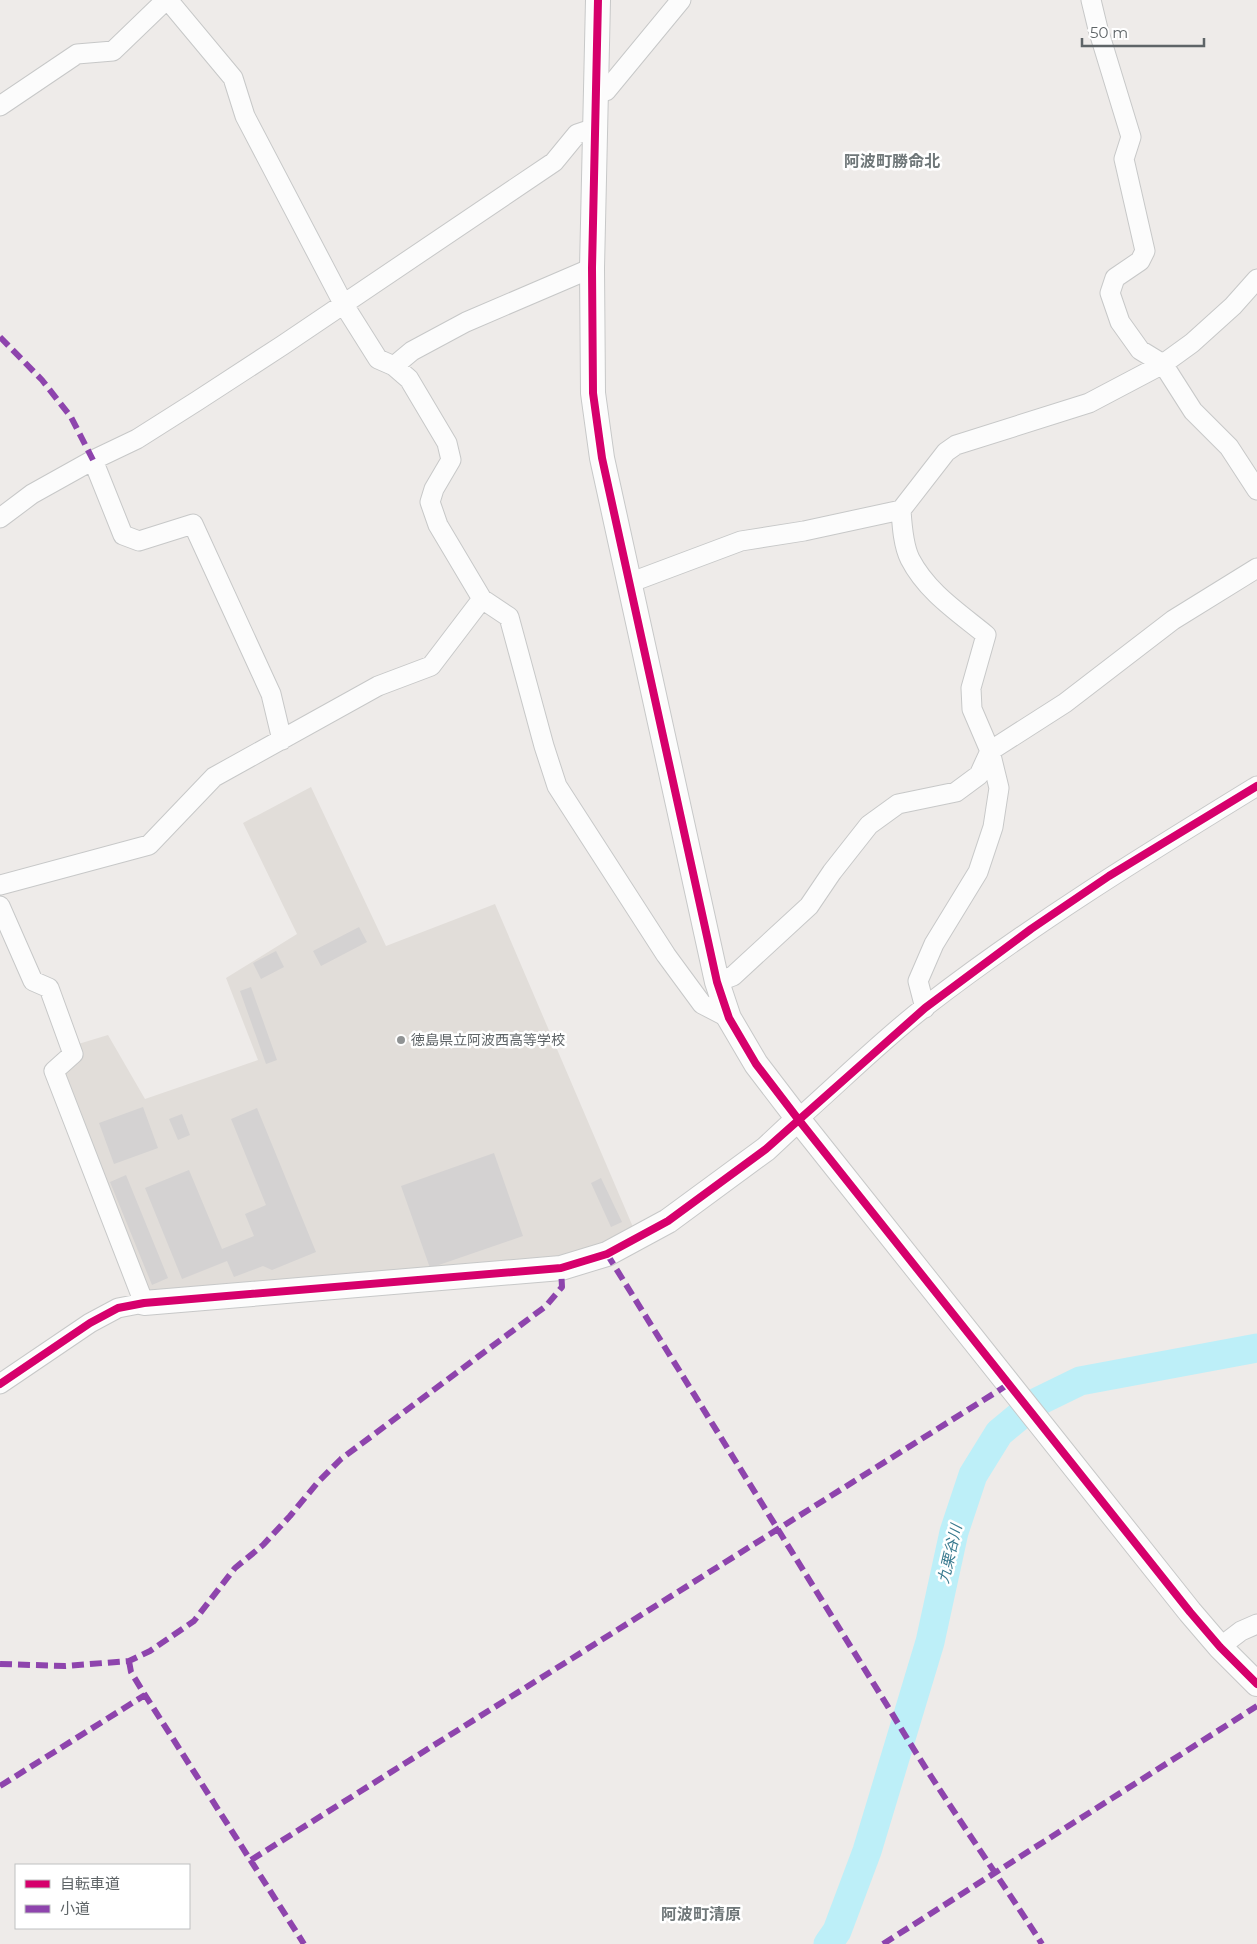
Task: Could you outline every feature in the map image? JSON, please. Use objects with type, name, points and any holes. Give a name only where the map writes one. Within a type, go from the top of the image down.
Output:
[{"type":"street","points":[[0,106],[77,54],[114,51],[167,0],[233,78],[246,116],[344,304],[378,359],[394,366],[409,379],[447,443],[451,460],[434,489],[430,502],[438,525],[482,599],[508,617],[557,786],[666,956],[702,1004],[729,1018]]},
{"type":"street","points":[[598,0],[592,268],[593,393],[602,458],[629,583],[716,982],[729,1018],[756,1064],[798,1119],[1190,1612],[1220,1647],[1257,1684]]},
{"type":"street","points":[[596,93],[606,91],[681,0]]},
{"type":"street","points":[[1092,0],[1098,29],[1131,137],[1124,159],[1145,251],[1140,261],[1115,278],[1110,293],[1120,322],[1140,350],[1163,364],[1193,411],[1229,447],[1257,490]]},
{"type":"street","points":[[0,518],[32,494],[93,460],[137,439],[344,304],[554,162],[577,134],[595,128]]},
{"type":"street","points":[[394,366],[412,351],[466,322],[592,268]]},
{"type":"street","points":[[629,583],[741,541],[804,531],[901,510],[946,452],[956,445],[1089,403],[1163,364],[1192,343],[1233,306],[1257,279]]},
{"type":"street","points":[[93,460],[123,535],[139,541],[193,524],[271,694],[282,740]]},
{"type":"street","points":[[901,510],[902,529],[910,558],[935,594],[986,634],[971,688],[972,709],[990,751],[999,788],[993,827],[978,872],[934,944],[918,981],[924,1008]]},
{"type":"street","points":[[716,982],[732,976],[809,906],[832,872],[869,825],[898,804],[956,792],[979,775],[990,751],[1066,703],[1173,620],[1257,568]]},
{"type":"street","points":[[0,885],[149,845],[214,777],[378,686],[431,666],[482,599]]},
{"type":"street","points":[[0,1384],[90,1323],[118,1308],[144,1303],[561,1268],[607,1254],[668,1221],[766,1149],[924,1008],[1038,924],[1109,876],[1257,786]]},
{"type":"street","points":[[0,906],[33,981],[49,988],[74,1054],[54,1071],[144,1303]]},
{"type":"street","points":[[1220,1647],[1241,1630],[1257,1624]]},
{"type":"shaded area","name":"徳島県立阿波西高等学校","points":[[311,787],[386,946],[495,904],[633,1227],[600,1248],[548,1259],[147,1298],[60,1072],[75,1045],[108,1035],[145,1099],[258,1060],[226,978],[297,934],[243,823]]},
{"type":"building","points":[[359,927],[367,942],[321,966],[313,951]]},
{"type":"building","points":[[276,951],[284,967],[261,979],[253,963]]},
{"type":"building","points":[[251,987],[277,1060],[266,1064],[240,991]]},
{"type":"building","points":[[143,1107],[158,1148],[114,1164],[99,1123]]},
{"type":"building","points":[[257,1108],[316,1252],[272,1270],[263,1266],[234,1277],[227,1261],[182,1279],[145,1188],[189,1170],[222,1249],[254,1236],[245,1214],[266,1205],[231,1119]]},
{"type":"building","points":[[182,1114],[190,1135],[178,1140],[169,1119]]},
{"type":"building","points":[[494,1153],[523,1236],[430,1268],[401,1186]]},
{"type":"building","points":[[126,1175],[168,1278],[152,1285],[110,1182]]},
{"type":"building","points":[[601,1178],[622,1222],[611,1227],[591,1183]]},
{"type":"waterway","name":"九栗谷川","points":[[828,1944],[837,1931],[867,1851],[930,1642],[954,1532],[973,1475],[999,1433],[1035,1403],[1080,1381],[1257,1348]]},
{"type":"marked path","points":[[0,337],[42,380],[71,417],[93,460]]},
{"type":"marked path","points":[[607,1254],[927,1769],[1042,1944]]},
{"type":"marked path","points":[[0,1664],[65,1666],[129,1661],[150,1651],[194,1621],[235,1568],[263,1545],[318,1482],[341,1459],[546,1306],[562,1287],[561,1268]]},
{"type":"marked path","points":[[251,1860],[1009,1384]]},
{"type":"marked path","points":[[129,1661],[131,1672],[145,1695],[304,1944]]},
{"type":"marked path","points":[[0,1786],[145,1695]]},
{"type":"marked path","points":[[883,1944],[1257,1706]]},
{"type":"cycle path","points":[[598,0],[592,268],[593,393],[602,458],[717,982],[729,1018],[756,1064],[798,1119],[1190,1612],[1220,1647],[1257,1684]]},
{"type":"cycle path","points":[[0,1384],[90,1323],[118,1308],[144,1303],[561,1268],[607,1254],[668,1221],[766,1149],[925,1008],[1031,929],[1109,876],[1257,786]]},
{"type":"place","name":"徳島県立阿波西高等学校","points":[[401,1040]]},
{"type":"district","name":"阿波町勝命北","points":[[892,161]]},
{"type":"district","name":"阿波町清原","points":[[701,1914]]}]
